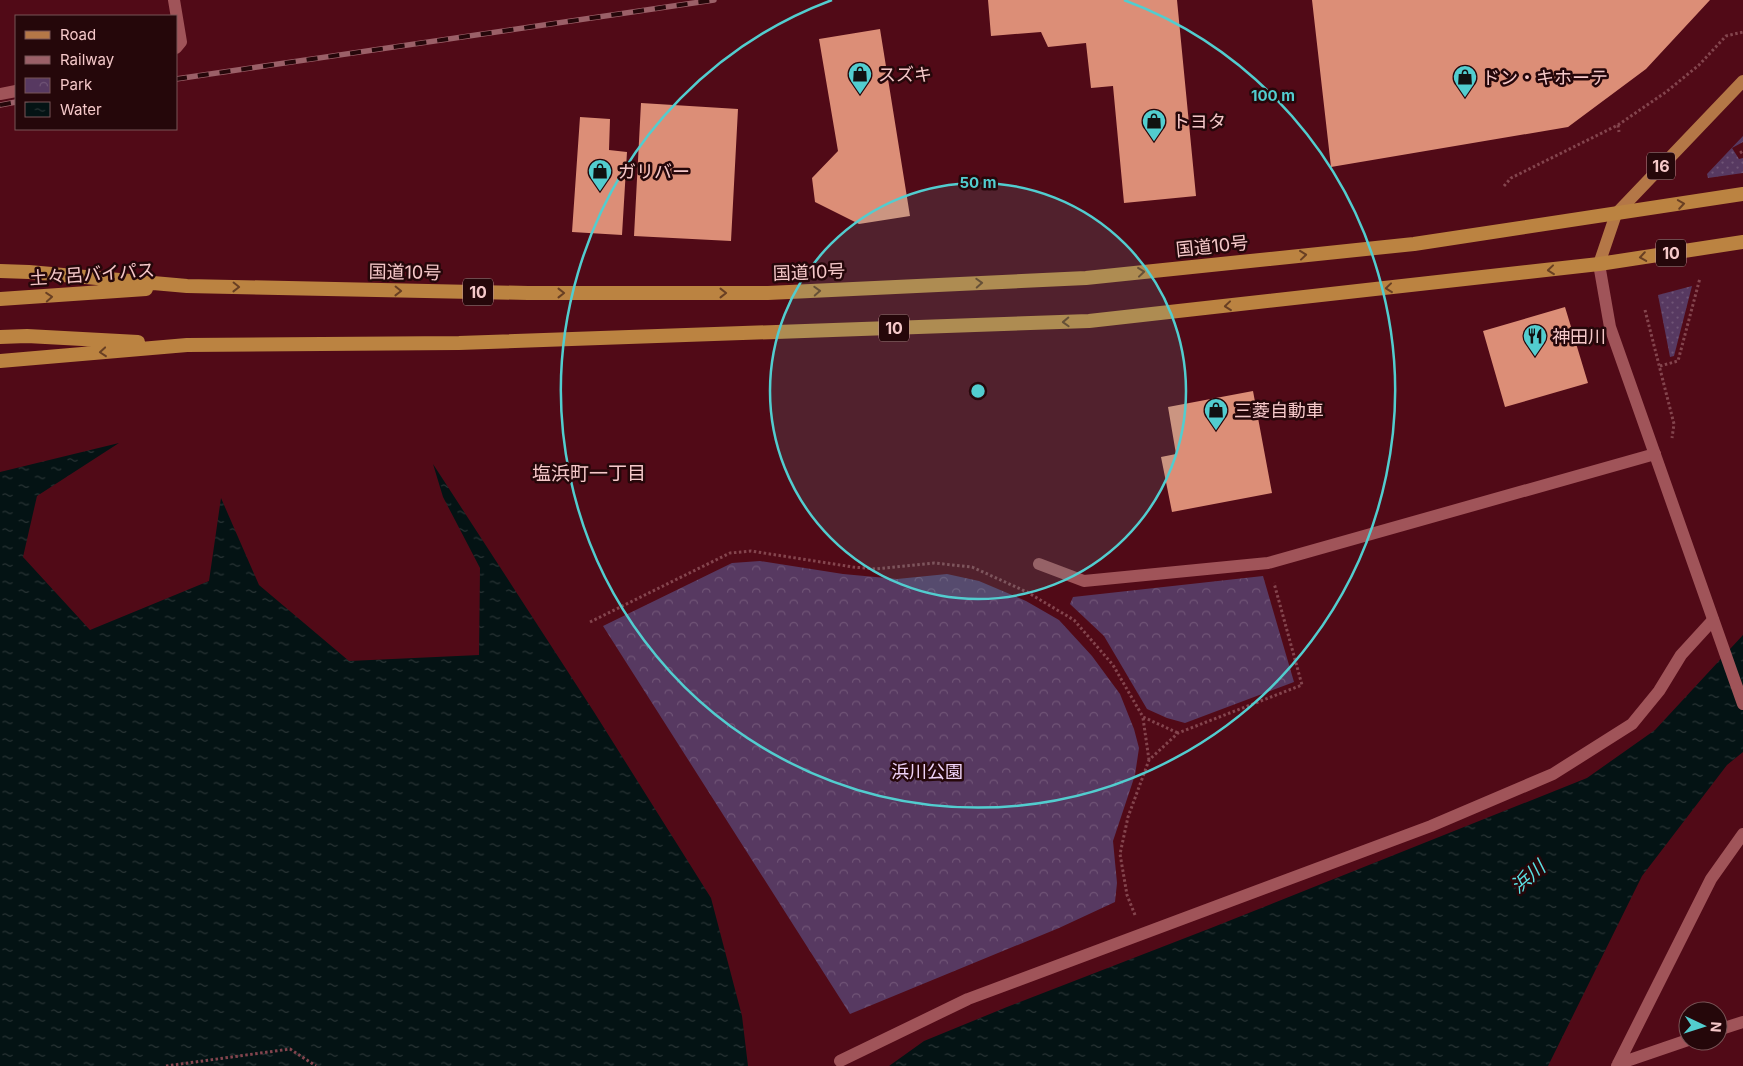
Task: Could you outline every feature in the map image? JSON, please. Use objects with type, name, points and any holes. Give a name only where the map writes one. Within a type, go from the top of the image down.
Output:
[{"type":"highway","name":"10","points":[[1616,214],[1743,194]]},
{"type":"highway","name":"国道10号","points":[[0,271],[187,286],[528,293],[768,293],[1086,278],[1414,244],[1616,214]]},
{"type":"highway","name":"10","points":[[0,337],[27,336],[186,345],[459,343],[1089,321],[1599,264],[1743,242]]},
{"type":"highway","name":"土々呂バイパス","points":[[0,299],[187,286]]},
{"type":"highway","name":"10","points":[[0,361],[186,345]]},
{"type":"main road","name":"16","points":[[1599,264],[1616,214],[1743,80]]},
{"type":"street","points":[[174,0],[176,15]]},
{"type":"street","points":[[178,24],[181,42],[178,46]]},
{"type":"street","points":[[0,94],[15,91]]},
{"type":"street","points":[[1599,264],[1610,327],[1743,704]]},
{"type":"street","points":[[1039,564],[1084,581],[1268,563],[1655,454]]},
{"type":"street","points":[[840,1061],[968,999],[1431,826],[1553,774],[1632,724],[1659,691],[1681,655],[1714,624]]},
{"type":"street","points":[[1618,1065],[1711,878],[1743,834]]},
{"type":"street","points":[[1728,1027],[1743,1022]]},
{"type":"street","points":[[1618,1065],[1678,1044]]},
{"type":"path","points":[[1504,186],[1511,178],[1618,125],[1666,92],[1699,65],[1726,36],[1743,32]]},
{"type":"path","points":[[1618,125],[1619,132]]},
{"type":"path","points":[[1660,366],[1678,361],[1700,278]]},
{"type":"path","points":[[1645,310],[1674,424],[1671,440]]},
{"type":"path","points":[[590,622],[730,553],[751,552],[876,569],[934,563],[972,567],[1027,592],[1074,620],[1112,665],[1143,718],[1149,760]]},
{"type":"path","points":[[1143,934],[1127,895],[1120,854],[1128,817],[1149,760],[1178,732],[1302,685],[1268,563]]},
{"type":"path","points":[[1143,718],[1178,732]]},
{"type":"path","points":[[166,1066],[290,1049],[316,1066]]},
{"type":"green space","points":[[1743,136],[1743,142],[1732,148],[1739,159],[1743,158],[1743,173],[1708,178],[1707,174]]},
{"type":"green space","points":[[1692,286],[1674,356],[1670,357],[1658,295]]},
{"type":"green space","name":"浜川公園","points":[[760,561],[843,574],[897,579],[947,574],[979,581],[1026,601],[1059,620],[1092,656],[1120,694],[1134,729],[1139,748],[1135,775],[1113,841],[1117,883],[1115,902],[1059,928],[850,1014],[603,626],[732,563]]},
{"type":"green space","points":[[1263,576],[1294,682],[1185,723],[1167,718],[1147,709],[1104,636],[1070,604],[1073,597]]},
{"type":"water","points":[[119,443],[37,496],[23,557],[90,630],[209,581],[221,498],[259,585],[349,661],[479,655],[480,568],[443,497],[433,464],[594,712],[711,898],[742,1016],[748,1066],[0,1066],[0,472]]},
{"type":"water","name":"浜川","points":[[1743,635],[1743,752],[1727,765],[1642,876],[1548,1066],[889,1066],[924,1041],[1587,778],[1655,730]]},
{"type":"building","name":"トヨタ","points":[[988,0],[1177,0],[1196,196],[1124,203],[1113,86],[1091,88],[1086,43],[1048,47],[1041,32],[991,36]]},
{"type":"building","name":"ドン・キホーテ","points":[[1312,0],[1710,0],[1646,69],[1568,127],[1331,167]]},
{"type":"building","name":"スズキ","points":[[880,29],[910,216],[859,224],[815,202],[812,178],[838,151],[819,39]]},
{"type":"building","points":[[641,103],[738,109],[731,241],[634,236]]},
{"type":"building","name":"ガリバー","points":[[580,117],[610,119],[609,150],[627,152],[622,235],[572,232]]},
{"type":"building","name":"神田川","points":[[1565,307],[1588,383],[1505,407],[1483,331]]},
{"type":"building","name":"三菱自動車","points":[[1253,391],[1272,493],[1172,512],[1161,457],[1176,454],[1168,407]]},
{"type":"railway","points":[[178,79],[714,0]]},
{"type":"railway","points":[[0,105],[15,102]]},
{"type":"place","name":"スズキ","points":[[860,95]]},
{"type":"place","name":"ドン・キホーテ","points":[[1465,98]]},
{"type":"place","name":"トヨタ","points":[[1154,142]]},
{"type":"place","name":"ガリバー","points":[[600,192]]},
{"type":"place","name":"神田川","points":[[1535,357]]},
{"type":"place","name":"三菱自動車","points":[[1216,431]]},
{"type":"district","name":"塩浜町一丁目","points":[[589,473]]}]
